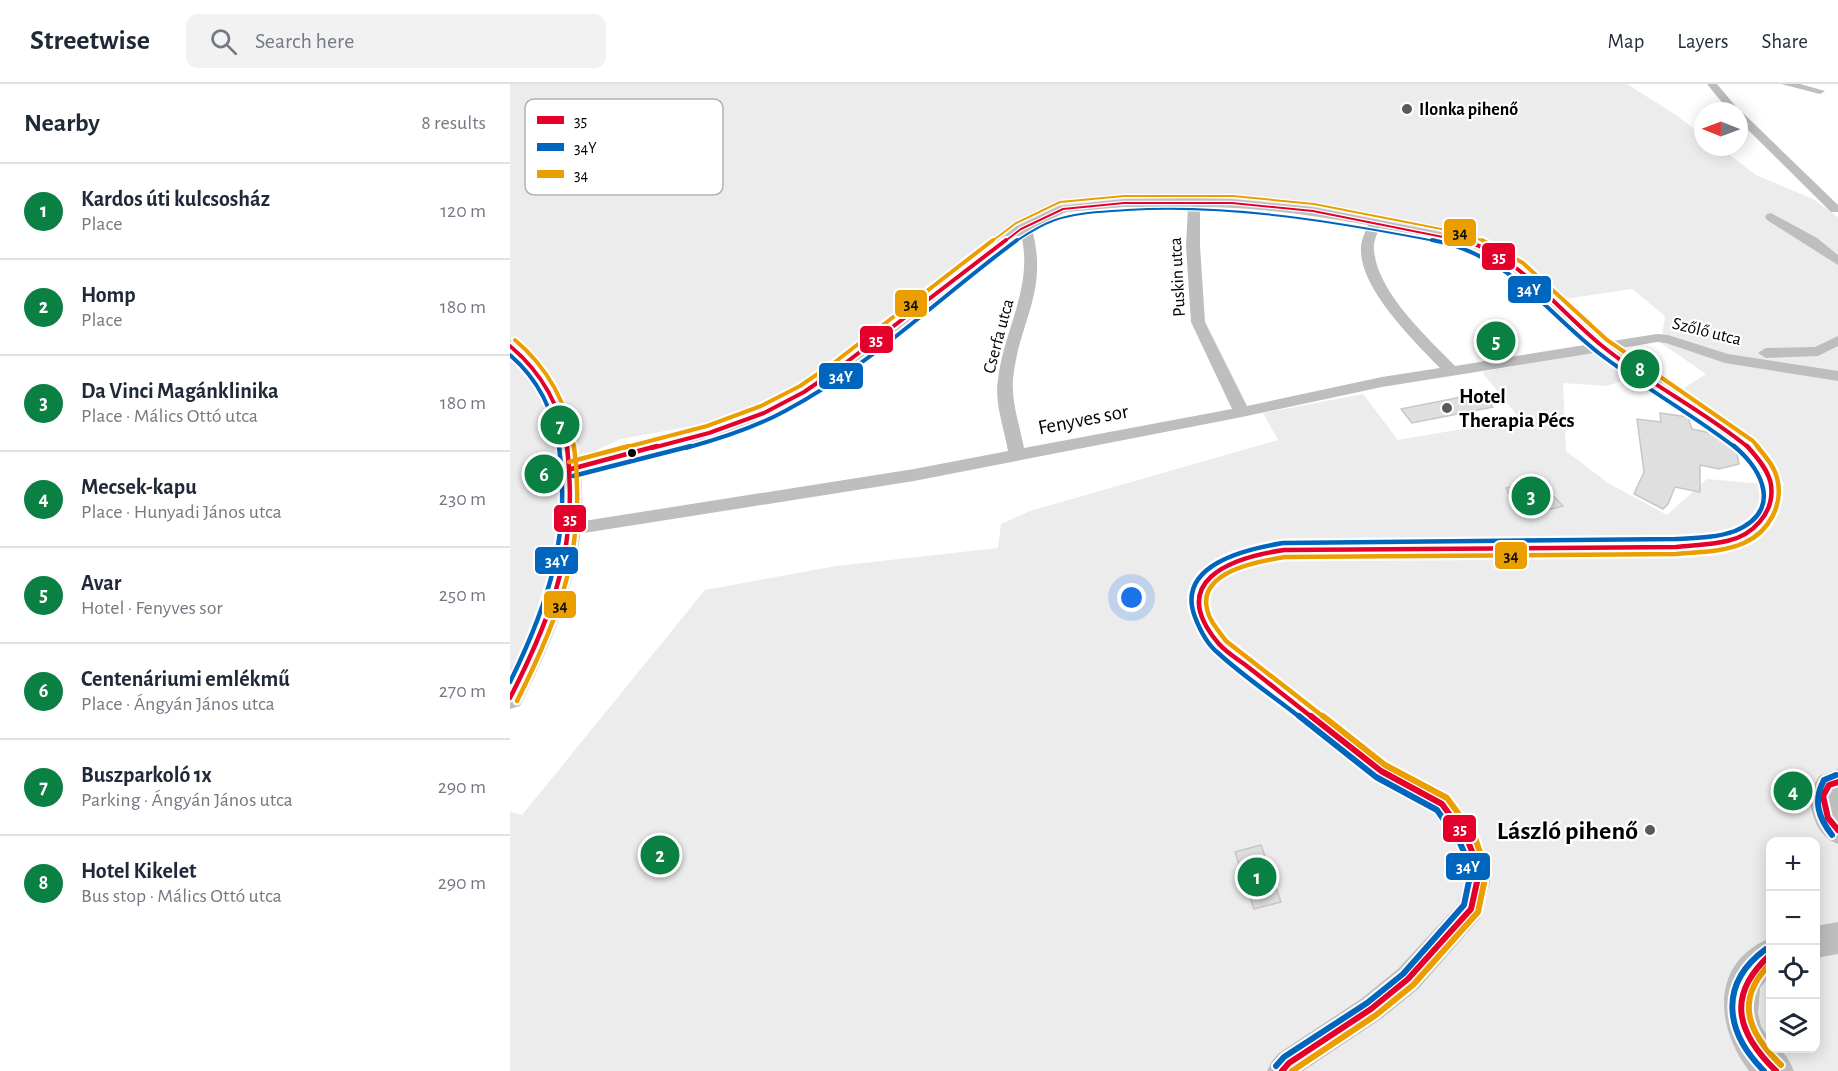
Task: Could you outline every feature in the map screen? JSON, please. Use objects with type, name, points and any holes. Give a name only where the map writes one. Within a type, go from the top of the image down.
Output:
[{"type":"street","points":[[1712,84],[1727,102]]},
{"type":"street","points":[[1786,84],[1820,90]]},
{"type":"street","points":[[1748,124],[1835,209]]},
{"type":"street","points":[[571,469],[709,433],[764,413],[804,392],[1024,227],[1063,209],[1124,203],[1194,202],[1313,211],[1466,241],[1496,255],[1518,269],[1602,346],[1748,447],[1758,459],[1772,484],[1770,506],[1763,520],[1753,529],[1727,541],[1703,544],[1264,552],[1232,560],[1210,575],[1200,595],[1199,614],[1207,629],[1221,645],[1381,771],[1442,804],[1467,839],[1475,859],[1477,882],[1471,909],[1436,950],[1408,979],[1371,1009],[1289,1063],[1282,1071]]},
{"type":"street","name":"Puskin utca","points":[[1194,202],[1193,246],[1198,321],[1242,412]]},
{"type":"street","points":[[1771,217],[1812,241],[1838,261]]},
{"type":"street","points":[[1376,222],[1367,249],[1373,272],[1385,295],[1415,333],[1450,370]]},
{"type":"street","name":"Cserfa utca","points":[[1017,455],[1005,383],[1014,338],[1033,279],[1030,242],[1024,227]]},
{"type":"street","name":"Szőlő utca","points":[[1602,346],[1657,338],[1668,339],[1710,354],[1749,357],[1838,376]]},
{"type":"street","points":[[1749,357],[1818,351],[1838,340]]},
{"type":"street","points":[[510,346],[536,368],[552,394],[565,435],[574,492],[569,549],[557,594],[510,698]]},
{"type":"street","name":"Fenyves sor","points":[[571,529],[904,477],[1450,370],[1602,346]]},
{"type":"street","points":[[1838,782],[1829,785],[1823,796],[1828,818],[1838,830]]},
{"type":"street","points":[[1820,941],[1838,938]]},
{"type":"street","points":[[1766,957],[1758,962],[1746,977],[1741,995],[1740,1013],[1742,1030],[1757,1052],[1776,1071]]},
{"type":"shaded area","points":[[510,84],[1627,84],[1694,128],[1694,156],[1731,156],[1756,175],[1813,199],[1838,217],[1838,1071],[510,1071],[510,812],[522,815],[705,590],[836,566],[998,548],[1001,524],[1030,511],[1278,440],[1263,413],[1363,394],[1398,440],[1520,419],[1482,372],[1595,352],[1630,378],[1607,386],[1563,383],[1566,451],[1608,483],[1667,515],[1707,479],[1785,486],[1769,455],[1702,403],[1679,391],[1706,374],[1661,343],[1665,316],[1632,289],[1551,301],[1518,269],[1466,241],[1375,222],[1194,202],[1063,209],[1021,229],[839,368],[764,413],[621,439],[564,465],[568,529],[510,680]]},
{"type":"building","name":"Hotel Therapia Pécs","points":[[1481,393],[1493,407],[1412,423],[1401,409]]},
{"type":"building","points":[[1660,413],[1688,417],[1692,429],[1715,434],[1737,454],[1739,464],[1719,469],[1700,465],[1700,492],[1675,487],[1668,504],[1663,509],[1634,494],[1644,472],[1637,419],[1661,422]]},
{"type":"building","points":[[1538,480],[1563,506],[1531,514],[1525,503],[1514,505],[1506,488]]},
{"type":"building","points":[[1261,845],[1281,902],[1254,909],[1235,852]]},
{"type":"transit line","name":"34","points":[[569,462],[707,426],[761,406],[800,386],[835,362],[1016,223],[1060,202],[1124,196],[1233,196],[1314,204],[1467,234],[1499,248],[1523,263],[1607,340],[1753,441],[1768,460],[1777,478],[1778,502],[1771,520],[1760,533],[1744,543],[1713,551],[1676,554],[1285,557],[1248,564],[1214,582],[1208,592],[1206,604],[1208,614],[1226,641],[1385,765],[1447,798],[1474,835],[1482,858],[1484,883],[1478,912],[1441,955],[1413,985],[1376,1015],[1292,1071]]},
{"type":"transit line","name":"35","points":[[571,469],[709,433],[764,413],[804,392],[839,368],[1021,229],[1063,209],[1124,203],[1232,203],[1313,211],[1466,241],[1496,255],[1518,269],[1602,346],[1748,447],[1765,469],[1771,485],[1771,501],[1761,522],[1749,532],[1728,541],[1676,547],[1284,550],[1243,558],[1216,571],[1206,580],[1200,592],[1200,612],[1207,627],[1221,646],[1381,771],[1442,804],[1467,839],[1475,859],[1477,882],[1471,909],[1435,950],[1408,979],[1371,1009],[1289,1063],[1282,1071]]},
{"type":"transit line","name":"34Y","points":[[573,476],[695,446],[755,425],[810,397],[851,369],[1030,232],[1057,219],[1070,216],[1149,209],[1229,211],[1308,220],[1447,243],[1466,249],[1504,269],[1599,353],[1726,440],[1753,465],[1760,476],[1764,498],[1761,507],[1746,525],[1724,534],[1675,539],[1283,543],[1229,557],[1212,566],[1200,577],[1192,591],[1191,608],[1201,631],[1215,651],[1376,777],[1437,810],[1460,843],[1468,861],[1469,881],[1464,905],[1403,974],[1367,1003],[1284,1057],[1276,1066]]},
{"type":"transit line","name":"34","points":[[515,340],[537,360],[560,397],[573,440],[578,476],[579,510],[569,575],[560,607],[517,701]]},
{"type":"transit line","name":"35","points":[[510,346],[531,366],[547,388],[563,428],[571,477],[568,543],[561,575],[540,636],[510,698]]},
{"type":"transit line","name":"34Y","points":[[510,355],[520,363],[536,383],[547,405],[558,441],[563,505],[561,536],[548,594],[525,653],[510,682]]},
{"type":"transit line","name":"34Y","points":[[1832,835],[1819,815],[1817,802],[1824,780],[1836,775]]},
{"type":"transit line","name":"35","points":[[1838,782],[1829,785],[1823,796],[1828,818],[1838,830]]},
{"type":"transit line","name":"34Y","points":[[1764,1071],[1740,1040],[1732,1001],[1734,988],[1741,972],[1766,949]]},
{"type":"transit line","name":"35","points":[[1766,958],[1755,968],[1746,983],[1741,998],[1741,1013],[1744,1028],[1752,1043],[1762,1058],[1776,1071]]},
{"type":"transit line","name":"34","points":[[1766,968],[1758,976],[1751,989],[1748,1002],[1749,1016],[1760,1042],[1781,1065]]},
{"type":"place","name":"Ilonka pihenő","points":[[1407,109]]},
{"type":"place","name":"Avar","points":[[1496,341]]},
{"type":"place","name":"Hotel Kikelet","points":[[1640,369]]},
{"type":"place","name":"Hotel Therapia Pécs","points":[[1447,408]]},
{"type":"place","name":"Buszparkoló 1x","points":[[560,425]]},
{"type":"place","name":"Centenáriumi emlékmű","points":[[544,474]]},
{"type":"place","name":"Da Vinci Magánklinika","points":[[1531,496]]},
{"type":"place","name":"Mecsek-kapu","points":[[1793,791]]},
{"type":"place","name":"László pihenő","points":[[1650,830]]},
{"type":"place","name":"Homp","points":[[660,855]]},
{"type":"place","name":"Kardos úti kulcsosház","points":[[1257,877]]}]
